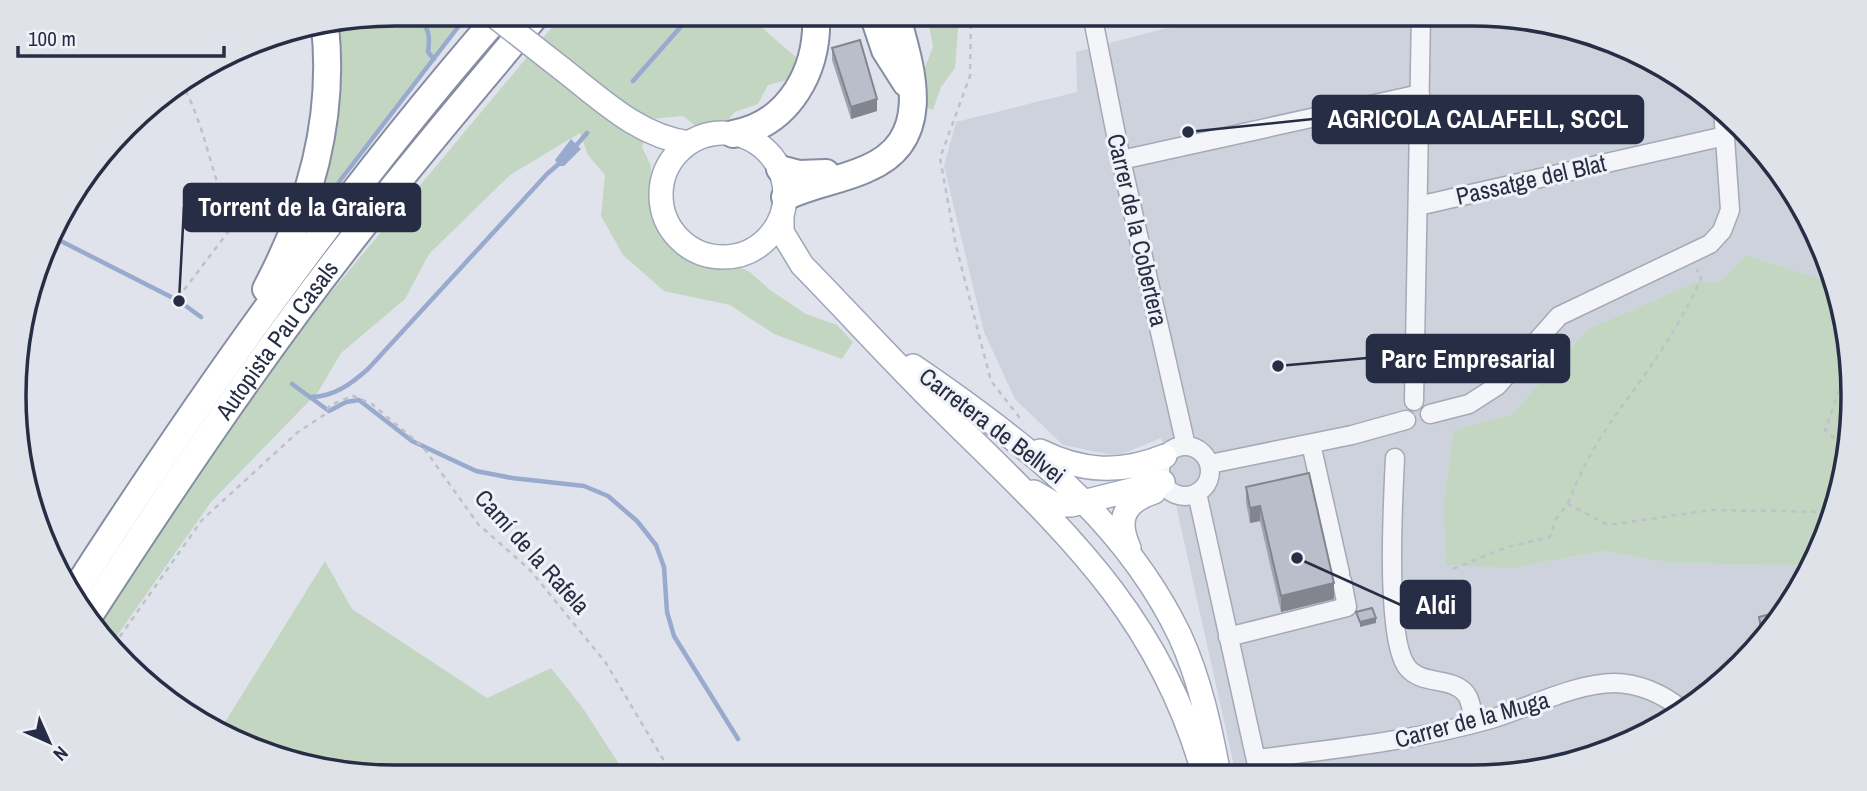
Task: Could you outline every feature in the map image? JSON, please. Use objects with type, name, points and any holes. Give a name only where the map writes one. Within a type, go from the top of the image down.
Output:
[{"type":"highway","name":"Autopista Pau Casals","points":[[79,585],[247,337],[426,103],[490,26]]},
{"type":"highway","name":"Autopista Pau Casals","points":[[94,609],[174,487],[300,308],[358,231],[527,26]]},
{"type":"highway","points":[[733,134],[768,123],[796,93],[811,61],[815,26]]},
{"type":"highway","points":[[780,169],[814,174],[866,163],[895,136],[907,107],[907,84],[885,50],[877,26]]},
{"type":"highway","points":[[784,206],[811,184],[870,168],[887,155],[908,129],[914,108],[914,87],[899,26]]},
{"type":"highway","points":[[247,337],[251,316],[286,250],[311,183],[323,135],[327,89],[325,33]]},
{"type":"main road","points":[[507,26],[624,118],[659,158],[664,173],[661,203],[670,229],[695,251],[719,257],[745,253],[767,239],[784,206],[780,169],[769,153],[755,141],[733,134],[714,133],[689,143],[675,155],[664,173]]},
{"type":"main road","points":[[624,118],[668,140],[689,143]]},
{"type":"main road","name":"Carretera de Bellvei","points":[[784,206],[782,232],[802,265],[883,346],[914,383],[1075,542],[1128,608],[1165,672],[1200,765]]},
{"type":"main road","name":"Carretera de Bellvei","points":[[745,253],[770,253],[802,265]]},
{"type":"main road","name":"Carretera de Bellvei","points":[[883,346],[1021,432],[1108,527],[1143,575],[1179,635],[1197,680],[1217,765]]},
{"type":"main road","points":[[1021,432],[1083,467],[1111,470],[1139,467],[1165,457]]},
{"type":"main road","points":[[973,440],[997,454],[1037,494],[1056,505],[1166,486]]},
{"type":"main road","points":[[1143,575],[1122,532],[1124,515],[1134,499],[1166,486]]},
{"type":"street","name":"Carrer de la Cobertera","points":[[1094,26],[1121,160],[1186,446]]},
{"type":"street","points":[[1406,420],[1406,409],[1414,401],[1421,26]]},
{"type":"street","points":[[1121,160],[1420,94]]},
{"type":"street","points":[[1210,464],[1311,444],[1406,420],[1413,425],[1422,425],[1430,414],[1469,404],[1497,386],[1559,316],[1710,244],[1722,231],[1730,210],[1724,126]]},
{"type":"street","name":"Passatge del Blat","points":[[1419,206],[1725,136]]},
{"type":"street","points":[[1414,401],[1425,404],[1430,414]]},
{"type":"street","points":[[1228,637],[1347,607],[1311,444]]},
{"type":"street","points":[[1186,446],[1202,453],[1210,464],[1208,480],[1197,493],[1185,496],[1166,486],[1160,474],[1165,457],[1177,447],[1186,446]]},
{"type":"street","points":[[1395,458],[1391,530],[1393,597],[1401,656],[1416,676],[1456,686],[1467,695],[1475,723]]},
{"type":"street","points":[[1197,493],[1257,765]]},
{"type":"street","name":"Carrer de la Muga","points":[[1268,765],[1374,746],[1475,723],[1595,685],[1615,683],[1640,687],[1674,705]]},
{"type":"path","points":[[971,26],[970,76],[940,158],[956,246],[991,382],[1021,432]]},
{"type":"path","points":[[178,298],[234,224],[219,196],[195,107],[186,91]]},
{"type":"path","points":[[1452,569],[1507,547],[1550,537],[1556,519],[1568,504],[1581,466],[1613,416],[1665,346],[1701,279],[1691,253]]},
{"type":"path","points":[[1838,442],[1825,430],[1841,387]]},
{"type":"path","name":"Camí de la Rafela","points":[[118,639],[202,520],[298,432],[324,415],[330,405],[353,396],[372,404],[422,447],[478,524],[530,570],[606,663],[666,765]]},
{"type":"path","points":[[1568,504],[1608,525],[1712,510],[1822,512]]},
{"type":"shaded area","points":[[1174,26],[1472,26],[1520,29],[1590,46],[1635,64],[1677,88],[1733,134],[1779,190],[1803,232],[1822,279],[1746,255],[1719,282],[1695,282],[1588,329],[1512,414],[1454,430],[1514,568],[1601,551],[1671,563],[1799,566],[1779,601],[1733,657],[1677,703],[1635,727],[1590,745],[1544,758],[1472,765],[1234,765],[1161,438],[1117,456],[1063,445],[1015,399],[984,332],[944,166],[956,122],[1077,92],[1076,52]]},
{"type":"green space","points":[[459,26],[333,188],[326,183],[339,109],[334,31],[371,27]]},
{"type":"green space","points":[[553,26],[760,26],[798,59],[795,78],[768,85],[758,104],[735,112],[729,119],[698,128],[683,116],[650,119],[642,147],[651,166],[649,206],[668,242],[686,258],[704,267],[741,268],[806,314],[837,325],[853,342],[842,359],[774,334],[730,305],[664,291],[623,255],[601,216],[605,175],[588,155],[580,133],[510,175],[429,254],[405,299],[341,353],[318,392],[211,502],[116,637],[102,618],[206,461],[307,321]]},
{"type":"green space","points":[[929,26],[958,26],[955,68],[941,87],[933,110],[922,106],[920,80],[933,47]]},
{"type":"green space","points":[[1746,255],[1822,279],[1828,300],[1840,371],[1838,444],[1821,514],[1799,566],[1671,563],[1601,551],[1514,568],[1446,565],[1444,504],[1454,430],[1512,414],[1588,329],[1695,282],[1719,282]]},
{"type":"green space","points":[[325,561],[352,609],[487,698],[551,668],[582,707],[620,765],[396,765],[347,762],[277,745],[225,723]]},
{"type":"water","points":[[571,139],[581,149],[564,166],[559,166],[555,160]]},
{"type":"building","points":[[860,40],[877,99],[851,107],[832,48]]},
{"type":"building","points":[[1309,473],[1334,583],[1281,596],[1260,506],[1250,508],[1246,487]]},
{"type":"building","points":[[1372,608],[1376,618],[1360,622],[1356,612]]},
{"type":"building","points":[[1768,615],[1760,624],[1759,617]]},
{"type":"waterway","points":[[425,26],[429,39],[428,52],[434,59]]},
{"type":"waterway","points":[[339,182],[459,26]]},
{"type":"waterway","points":[[633,81],[681,26]]},
{"type":"waterway","points":[[574,148],[587,133]]},
{"type":"waterway","points":[[312,397],[342,388],[368,369],[561,162]]},
{"type":"waterway","points":[[60,241],[179,301],[201,317]]},
{"type":"waterway","points":[[292,384],[329,411],[346,402],[359,400],[412,441],[476,471],[584,486],[608,496],[637,521],[656,545],[664,567],[667,612],[674,636],[738,739]]},
{"type":"place","name":"AGRICOLA CALAFELL, SCCL","points":[[1188,132]]},
{"type":"place","name":"Torrent de la Graiera","points":[[179,301]]},
{"type":"place","name":"Parc Empresarial","points":[[1278,366]]},
{"type":"place","name":"Aldi","points":[[1297,558]]}]
